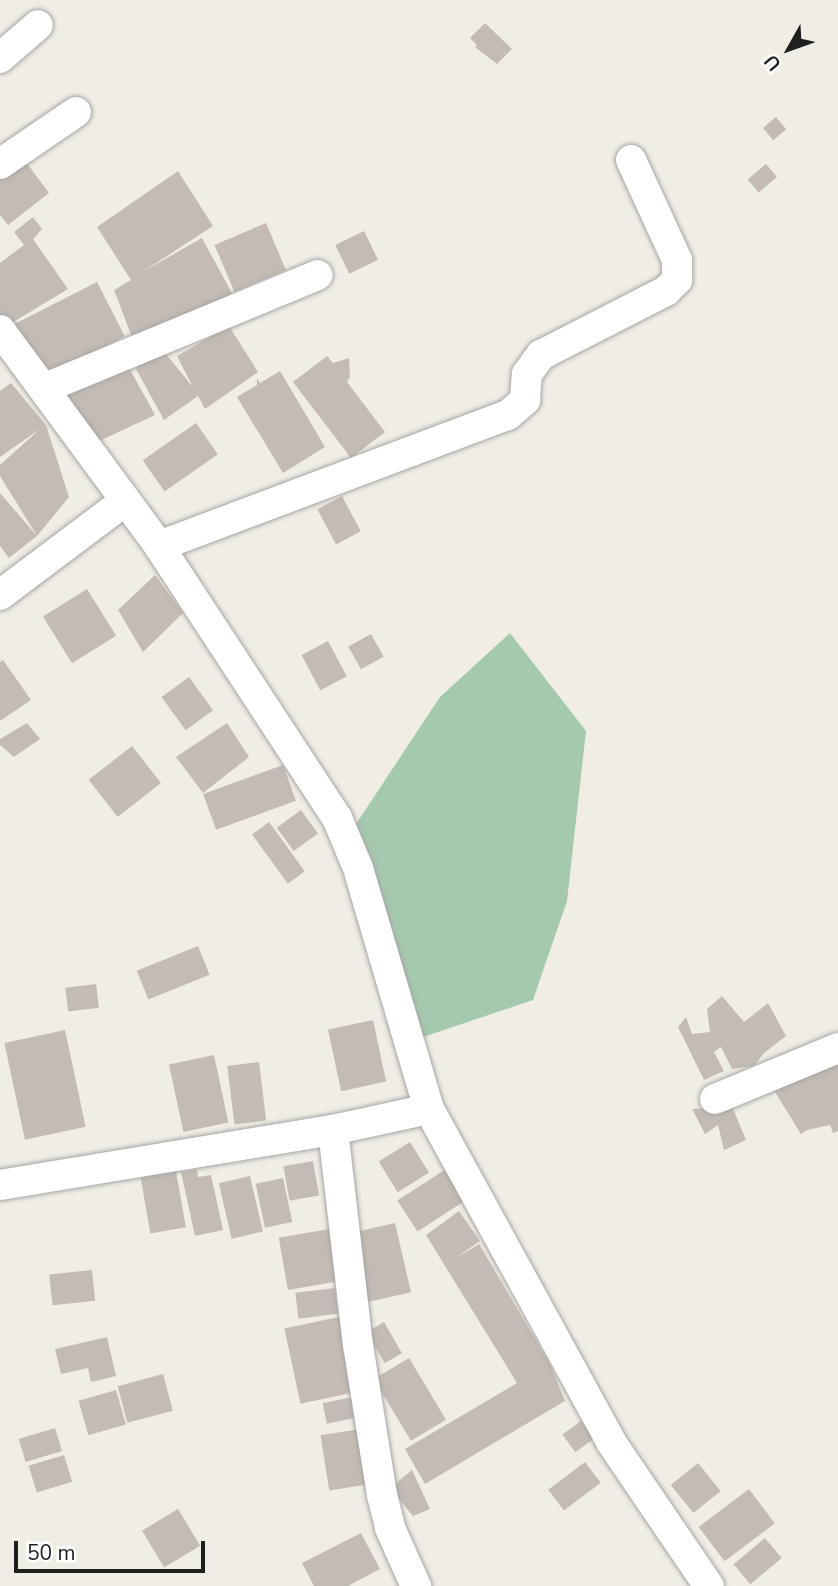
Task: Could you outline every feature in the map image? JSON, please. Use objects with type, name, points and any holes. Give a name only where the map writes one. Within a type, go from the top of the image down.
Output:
[{"type":"street","points":[[0,58],[38,24]]},
{"type":"street","points":[[0,164],[76,112]]},
{"type":"street","points":[[159,546],[508,415],[525,400],[527,374],[541,355],[666,290],[677,279],[677,260],[631,160]]},
{"type":"street","points":[[45,388],[318,275]]},
{"type":"street","points":[[0,330],[159,546],[341,827],[358,868],[383,945],[429,1109],[611,1443],[709,1586]]},
{"type":"street","points":[[0,595],[125,501]]},
{"type":"street","points":[[716,1099],[838,1048]]},
{"type":"street","points":[[0,1185],[332,1130],[429,1109]]},
{"type":"street","points":[[332,1130],[358,1345],[382,1495],[390,1528],[416,1586]]},
{"type":"green space","points":[[510,633],[586,731],[567,901],[533,1000],[423,1037],[354,827],[440,697]]},
{"type":"building","points":[[485,23],[512,49],[497,64],[475,47],[477,45],[470,38]]},
{"type":"building","points":[[776,117],[786,129],[773,140],[763,128]]},
{"type":"building","points":[[23,158],[49,193],[8,225],[0,215],[0,176]]},
{"type":"building","points":[[766,164],[777,177],[759,192],[748,179]]},
{"type":"building","points":[[178,171],[213,226],[144,271],[202,238],[233,295],[133,340],[114,290],[131,280],[97,227]]},
{"type":"building","points":[[33,217],[42,229],[33,239],[68,289],[5,327],[0,318],[0,263],[24,245],[14,232]]},
{"type":"building","points":[[266,223],[286,270],[234,292],[214,245]]},
{"type":"building","points":[[364,231],[378,260],[349,274],[335,245]]},
{"type":"building","points":[[97,282],[125,336],[43,378],[15,324]]},
{"type":"building","points":[[229,326],[258,372],[205,409],[198,396],[164,420],[136,369],[156,342],[193,387],[177,356]]},
{"type":"building","points":[[327,356],[333,363],[349,358],[350,377],[347,382],[385,432],[351,458],[293,382]]},
{"type":"building","points":[[127,364],[155,415],[95,443],[63,392]]},
{"type":"building","points":[[280,371],[325,447],[283,473],[237,397],[257,385],[257,378],[260,383]]},
{"type":"building","points":[[11,383],[46,425],[69,497],[37,536],[0,476],[0,465],[40,429],[0,457],[0,391]]},
{"type":"building","points":[[196,423],[218,454],[165,491],[143,460]]},
{"type":"building","points":[[0,493],[37,536],[9,558],[0,546]]},
{"type":"building","points":[[342,496],[361,531],[336,544],[317,509]]},
{"type":"building","points":[[155,575],[183,613],[143,652],[118,610]]},
{"type":"building","points":[[87,589],[116,636],[72,663],[43,617]]},
{"type":"building","points":[[371,634],[384,657],[361,669],[348,647]]},
{"type":"building","points":[[328,641],[347,676],[320,690],[302,655]]},
{"type":"building","points":[[3,660],[31,700],[0,721],[0,662]]},
{"type":"building","points":[[189,677],[213,710],[186,730],[161,697]]},
{"type":"building","points":[[27,723],[40,739],[14,757],[0,745],[0,739]]},
{"type":"building","points":[[227,723],[249,757],[203,793],[176,757]]},
{"type":"building","points":[[132,746],[161,783],[118,817],[89,780]]},
{"type":"building","points":[[283,765],[296,801],[216,830],[203,794]]},
{"type":"building","points":[[301,810],[318,833],[294,851],[277,828]]},
{"type":"building","points":[[269,822],[305,871],[288,884],[252,834]]},
{"type":"building","points":[[198,946],[210,975],[148,999],[137,971]]},
{"type":"building","points":[[96,984],[99,1008],[68,1012],[65,988]]},
{"type":"building","points":[[722,996],[744,1022],[768,1003],[786,1036],[764,1053],[754,1066],[732,1069],[721,1047],[714,1052],[724,1071],[704,1080],[678,1027],[686,1017],[692,1034],[710,1032],[707,1009]]},
{"type":"building","points":[[373,1020],[386,1082],[341,1091],[328,1030]]},
{"type":"building","points":[[65,1030],[86,1127],[25,1140],[4,1043]]},
{"type":"building","points":[[214,1055],[228,1122],[183,1132],[169,1065]]},
{"type":"building","points":[[838,1058],[838,1131],[833,1133],[830,1125],[801,1134],[770,1084]]},
{"type":"building","points":[[259,1062],[266,1121],[234,1124],[227,1066]]},
{"type":"building","points":[[732,1106],[746,1140],[724,1150],[718,1125],[705,1134],[692,1109]]},
{"type":"building","points":[[410,1142],[429,1173],[398,1192],[379,1162]]},
{"type":"building","points":[[313,1161],[319,1195],[290,1201],[283,1166]]},
{"type":"building","points":[[197,1169],[198,1177],[211,1175],[223,1230],[195,1236],[181,1172]]},
{"type":"building","points":[[446,1169],[466,1200],[418,1232],[397,1201]]},
{"type":"building","points":[[176,1171],[186,1227],[150,1233],[141,1177]]},
{"type":"building","points":[[250,1176],[263,1232],[232,1239],[219,1183]]},
{"type":"building","points":[[283,1178],[292,1222],[265,1228],[256,1184]]},
{"type":"building","points":[[459,1211],[480,1241],[454,1259],[479,1244],[550,1364],[565,1401],[425,1484],[405,1449],[517,1383],[426,1235]]},
{"type":"building","points":[[395,1223],[411,1292],[367,1302],[351,1233]]},
{"type":"building","points":[[329,1229],[338,1281],[288,1290],[279,1238]]},
{"type":"building","points":[[92,1270],[95,1301],[52,1305],[49,1274]]},
{"type":"building","points":[[335,1288],[338,1314],[298,1319],[295,1293]]},
{"type":"building","points":[[348,1315],[364,1390],[300,1404],[284,1329]]},
{"type":"building","points":[[384,1322],[402,1353],[385,1363],[367,1332]]},
{"type":"building","points":[[107,1337],[116,1376],[91,1382],[88,1368],[61,1374],[55,1349]]},
{"type":"building","points":[[409,1358],[446,1420],[411,1441],[374,1379]]},
{"type":"building","points":[[163,1374],[173,1411],[127,1423],[118,1386]]},
{"type":"building","points":[[116,1390],[126,1425],[88,1435],[79,1401]]},
{"type":"building","points":[[359,1396],[363,1417],[327,1424],[323,1403]]},
{"type":"building","points":[[581,1421],[594,1439],[575,1452],[562,1435]]},
{"type":"building","points":[[55,1428],[62,1451],[26,1462],[19,1439]]},
{"type":"building","points":[[360,1429],[369,1484],[329,1491],[320,1435]]},
{"type":"building","points":[[64,1455],[72,1482],[37,1493],[29,1466]]},
{"type":"building","points":[[585,1462],[601,1483],[564,1510],[548,1490]]},
{"type":"building","points":[[698,1463],[721,1491],[693,1513],[671,1485]]},
{"type":"building","points":[[412,1470],[430,1509],[413,1516],[390,1488]]},
{"type":"building","points":[[749,1489],[775,1523],[725,1561],[699,1527]]},
{"type":"building","points":[[178,1509],[200,1546],[164,1567],[142,1531]]},
{"type":"building","points":[[361,1533],[380,1569],[348,1586],[314,1586],[302,1563]]},
{"type":"building","points":[[765,1538],[782,1558],[750,1584],[734,1564]]}]
